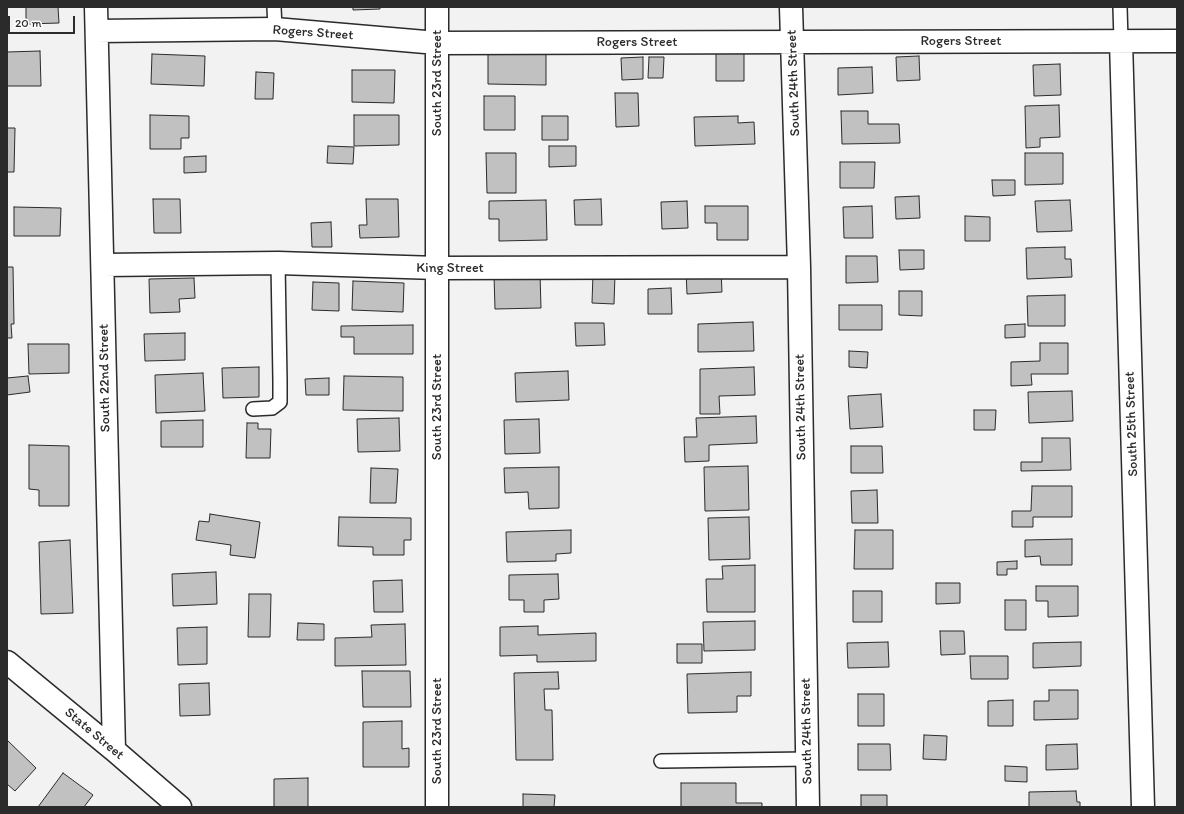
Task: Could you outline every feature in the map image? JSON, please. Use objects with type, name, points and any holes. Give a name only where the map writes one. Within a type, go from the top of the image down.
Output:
[{"type":"street","name":"South 22nd Street","points":[[96,7],[114,750]]},
{"type":"street","name":"South 23rd Street","points":[[437,7],[437,807]]},
{"type":"street","name":"South 24th Street","points":[[791,7],[798,267],[808,807]]},
{"type":"street","name":"Rogers Street","points":[[97,31],[275,29],[437,43],[1177,41]]},
{"type":"street","name":"South 25th Street","points":[[1121,41],[1143,807]]},
{"type":"street","name":"King Street","points":[[102,265],[278,263],[437,268],[798,267]]},
{"type":"street","name":"State Street","points":[[7,662],[114,750],[180,807]]},
{"type":"lane","points":[[274,7],[275,29]]},
{"type":"lane","points":[[1120,7],[1121,41]]},
{"type":"lane","points":[[253,409],[272,408],[280,402],[278,263]]},
{"type":"lane","points":[[661,761],[808,758]]},
{"type":"building","points":[[26,7],[58,7],[59,23],[26,24]]},
{"type":"building","points":[[353,7],[380,7],[380,9],[353,10]]},
{"type":"building","points":[[488,47],[546,48],[546,85],[488,84]]},
{"type":"building","points":[[716,47],[744,47],[744,81],[716,81]]},
{"type":"building","points":[[40,51],[41,86],[7,86],[7,52]]},
{"type":"building","points":[[152,54],[205,56],[204,86],[151,84]]},
{"type":"building","points":[[919,56],[920,80],[897,81],[896,57]]},
{"type":"building","points":[[643,57],[643,79],[622,80],[621,58]]},
{"type":"building","points":[[649,57],[664,57],[663,78],[648,78]]},
{"type":"building","points":[[1060,64],[1061,95],[1034,96],[1033,65]]},
{"type":"building","points":[[872,67],[873,93],[838,95],[838,68]]},
{"type":"building","points":[[352,70],[395,70],[394,103],[352,102]]},
{"type":"building","points":[[256,72],[274,73],[273,99],[255,99]]},
{"type":"building","points":[[615,93],[638,93],[639,126],[616,127]]},
{"type":"building","points":[[484,96],[515,96],[515,130],[484,130]]},
{"type":"building","points":[[1059,105],[1060,137],[1040,138],[1040,147],[1026,148],[1025,106]]},
{"type":"building","points":[[841,111],[868,111],[868,124],[899,124],[900,143],[842,144]]},
{"type":"building","points":[[150,115],[189,116],[189,138],[181,138],[181,149],[150,149]]},
{"type":"building","points":[[354,115],[399,115],[399,145],[354,146]]},
{"type":"building","points":[[542,116],[568,116],[568,140],[542,140]]},
{"type":"building","points":[[738,116],[738,123],[754,122],[755,144],[695,146],[694,117]]},
{"type":"building","points":[[7,128],[15,128],[14,172],[7,172]]},
{"type":"building","points":[[328,146],[354,147],[353,164],[327,163]]},
{"type":"building","points":[[549,146],[576,146],[576,166],[549,167]]},
{"type":"building","points":[[486,153],[516,153],[516,193],[487,193]]},
{"type":"building","points":[[1025,153],[1063,153],[1063,184],[1025,185]]},
{"type":"building","points":[[206,156],[206,172],[184,173],[184,157]]},
{"type":"building","points":[[840,162],[875,162],[874,188],[840,188]]},
{"type":"building","points":[[992,180],[1015,180],[1015,195],[993,196]]},
{"type":"building","points":[[919,196],[920,218],[896,219],[895,197]]},
{"type":"building","points":[[153,199],[180,199],[181,233],[154,233]]},
{"type":"building","points":[[366,199],[398,199],[399,237],[360,238],[359,225],[367,225]]},
{"type":"building","points":[[601,199],[602,225],[575,225],[574,200]]},
{"type":"building","points":[[546,200],[547,240],[499,241],[499,219],[489,219],[489,201]]},
{"type":"building","points":[[1070,200],[1072,231],[1037,232],[1035,201]]},
{"type":"building","points":[[687,201],[688,228],[662,229],[661,202]]},
{"type":"building","points":[[705,206],[748,206],[748,240],[717,240],[717,223],[705,223]]},
{"type":"building","points":[[872,206],[873,238],[844,238],[843,207]]},
{"type":"building","points":[[14,207],[61,208],[60,236],[14,236]]},
{"type":"building","points":[[965,216],[990,217],[990,241],[965,241]]},
{"type":"building","points":[[331,222],[332,247],[312,247],[311,223]]},
{"type":"building","points":[[1065,247],[1065,259],[1071,259],[1072,277],[1027,279],[1026,248]]},
{"type":"building","points":[[899,250],[924,250],[924,269],[900,270]]},
{"type":"building","points":[[846,256],[877,256],[878,282],[846,283]]},
{"type":"building","points":[[7,267],[13,267],[14,324],[11,324],[12,338],[7,338]]},
{"type":"building","points":[[721,270],[722,292],[687,294],[686,271]]},
{"type":"building","points":[[540,274],[541,308],[495,309],[494,275]]},
{"type":"building","points":[[593,274],[615,275],[614,304],[592,303]]},
{"type":"building","points":[[194,278],[195,298],[179,299],[180,312],[150,313],[149,279]]},
{"type":"building","points":[[353,281],[404,283],[403,312],[352,310]]},
{"type":"building","points":[[313,282],[339,283],[339,311],[312,310]]},
{"type":"building","points":[[671,288],[672,314],[648,314],[648,289]]},
{"type":"building","points":[[899,291],[922,291],[922,316],[899,315]]},
{"type":"building","points":[[1065,295],[1065,326],[1028,326],[1027,296]]},
{"type":"building","points":[[839,305],[882,305],[882,330],[839,330]]},
{"type":"building","points":[[753,322],[754,351],[698,352],[698,324]]},
{"type":"building","points":[[575,323],[604,323],[605,345],[576,346]]},
{"type":"building","points":[[1025,324],[1025,337],[1005,338],[1005,325]]},
{"type":"building","points":[[413,325],[413,354],[354,354],[354,337],[341,337],[341,326]]},
{"type":"building","points":[[185,333],[185,360],[145,361],[144,334]]},
{"type":"building","points":[[1040,343],[1068,343],[1068,374],[1031,374],[1032,385],[1011,386],[1011,362],[1040,361]]},
{"type":"building","points":[[28,344],[69,344],[69,373],[29,374]]},
{"type":"building","points":[[849,351],[868,352],[867,368],[849,367]]},
{"type":"building","points":[[259,367],[259,397],[223,398],[222,368]]},
{"type":"building","points":[[754,367],[755,395],[719,396],[720,414],[700,414],[700,369]]},
{"type":"building","points":[[568,371],[569,400],[516,402],[515,373]]},
{"type":"building","points":[[203,373],[205,411],[156,413],[155,375]]},
{"type":"building","points":[[28,376],[30,392],[7,395],[7,378]]},
{"type":"building","points":[[344,376],[403,377],[403,411],[343,410]]},
{"type":"building","points":[[329,378],[329,395],[306,395],[305,379]]},
{"type":"building","points":[[1072,391],[1073,421],[1029,423],[1028,392]]},
{"type":"building","points":[[881,394],[883,427],[850,429],[848,396]]},
{"type":"building","points":[[974,410],[996,410],[995,430],[974,430]]},
{"type":"building","points":[[756,416],[757,443],[709,445],[709,461],[685,462],[684,437],[697,437],[696,418]]},
{"type":"building","points":[[399,418],[400,451],[358,452],[357,419]]},
{"type":"building","points":[[539,419],[540,453],[505,454],[504,420]]},
{"type":"building","points":[[203,420],[203,447],[161,447],[161,421]]},
{"type":"building","points":[[247,423],[258,423],[258,429],[271,429],[270,458],[246,458]]},
{"type":"building","points":[[1042,438],[1070,438],[1071,470],[1021,471],[1021,462],[1042,462]]},
{"type":"building","points":[[29,445],[69,446],[69,506],[39,506],[39,490],[29,489]]},
{"type":"building","points":[[851,446],[882,446],[883,473],[851,473]]},
{"type":"building","points":[[748,466],[749,510],[705,511],[704,467]]},
{"type":"building","points":[[559,467],[559,508],[529,509],[528,492],[505,493],[504,468]]},
{"type":"building","points":[[371,468],[398,469],[396,503],[370,503]]},
{"type":"building","points":[[1032,486],[1072,486],[1072,517],[1033,517],[1033,527],[1012,527],[1012,511],[1031,511]]},
{"type":"building","points":[[877,490],[878,523],[852,523],[851,491]]},
{"type":"building","points":[[210,514],[260,522],[255,558],[230,555],[231,545],[196,540],[199,521],[209,522]]},
{"type":"building","points":[[339,517],[411,518],[411,540],[404,540],[404,555],[373,555],[373,547],[338,546]]},
{"type":"building","points":[[749,517],[750,559],[709,560],[708,518]]},
{"type":"building","points":[[571,530],[571,553],[556,554],[556,561],[507,562],[506,532]]},
{"type":"building","points":[[855,530],[893,530],[893,569],[854,569]]},
{"type":"building","points":[[1072,539],[1072,565],[1041,565],[1040,556],[1025,557],[1025,540]]},
{"type":"building","points":[[70,540],[73,613],[41,614],[39,542]]},
{"type":"building","points":[[1017,561],[1017,569],[1007,569],[1007,575],[997,575],[997,562]]},
{"type":"building","points":[[755,565],[755,612],[707,612],[706,579],[723,579],[722,566]]},
{"type":"building","points":[[216,572],[217,604],[173,606],[172,574]]},
{"type":"building","points":[[558,574],[559,599],[544,600],[544,612],[524,612],[524,600],[509,600],[509,575]]},
{"type":"building","points":[[402,580],[403,612],[374,612],[373,581]]},
{"type":"building","points":[[936,583],[960,583],[960,603],[936,604]]},
{"type":"building","points":[[1036,586],[1078,586],[1078,616],[1048,617],[1048,601],[1036,601]]},
{"type":"building","points":[[853,591],[882,591],[882,622],[853,622]]},
{"type":"building","points":[[249,594],[271,594],[270,637],[248,637]]},
{"type":"building","points":[[1005,600],[1026,600],[1026,630],[1005,630]]},
{"type":"building","points":[[755,621],[755,650],[704,651],[703,622]]},
{"type":"building","points":[[298,623],[324,624],[324,640],[297,640]]},
{"type":"building","points":[[405,624],[406,665],[335,666],[335,638],[372,637],[371,625]]},
{"type":"building","points":[[538,626],[538,635],[596,633],[596,661],[537,662],[537,655],[500,656],[500,627]]},
{"type":"building","points":[[207,627],[207,664],[178,665],[177,628]]},
{"type":"building","points":[[940,631],[964,631],[965,654],[941,655]]},
{"type":"building","points":[[888,642],[889,667],[848,668],[847,643]]},
{"type":"building","points":[[1081,642],[1081,666],[1033,668],[1033,643]]},
{"type":"building","points":[[677,644],[702,644],[702,663],[677,663]]},
{"type":"building","points":[[970,656],[1008,656],[1008,679],[971,679]]},
{"type":"building","points":[[362,671],[410,671],[411,707],[363,707]]},
{"type":"building","points":[[558,672],[559,689],[544,689],[545,710],[552,710],[553,760],[516,760],[514,673]]},
{"type":"building","points":[[751,672],[751,696],[737,696],[737,712],[688,713],[687,674]]},
{"type":"building","points":[[209,683],[210,715],[180,716],[179,684]]},
{"type":"building","points":[[1049,690],[1078,690],[1078,719],[1034,720],[1034,701],[1049,701]]},
{"type":"building","points":[[858,694],[884,694],[884,726],[858,726]]},
{"type":"building","points":[[1013,700],[1013,726],[988,726],[988,701]]},
{"type":"building","points":[[402,721],[402,749],[409,748],[409,767],[363,767],[363,722]]},
{"type":"building","points":[[924,735],[947,736],[946,760],[923,759]]},
{"type":"building","points":[[7,740],[36,768],[15,791],[7,784]]},
{"type":"building","points":[[858,744],[890,744],[891,770],[858,770]]},
{"type":"building","points":[[1077,744],[1078,769],[1046,770],[1046,745]]},
{"type":"building","points":[[1005,766],[1027,767],[1027,782],[1005,781]]},
{"type":"building","points":[[63,773],[93,795],[84,807],[38,807]]},
{"type":"building","points":[[308,778],[308,807],[274,807],[274,779]]},
{"type":"building","points":[[681,783],[736,783],[736,803],[762,803],[762,807],[681,807]]},
{"type":"building","points":[[1076,791],[1077,802],[1080,802],[1080,807],[1029,807],[1029,792]]},
{"type":"building","points":[[523,794],[555,795],[554,807],[523,807]]},
{"type":"building","points":[[861,795],[887,795],[887,807],[861,807]]}]
